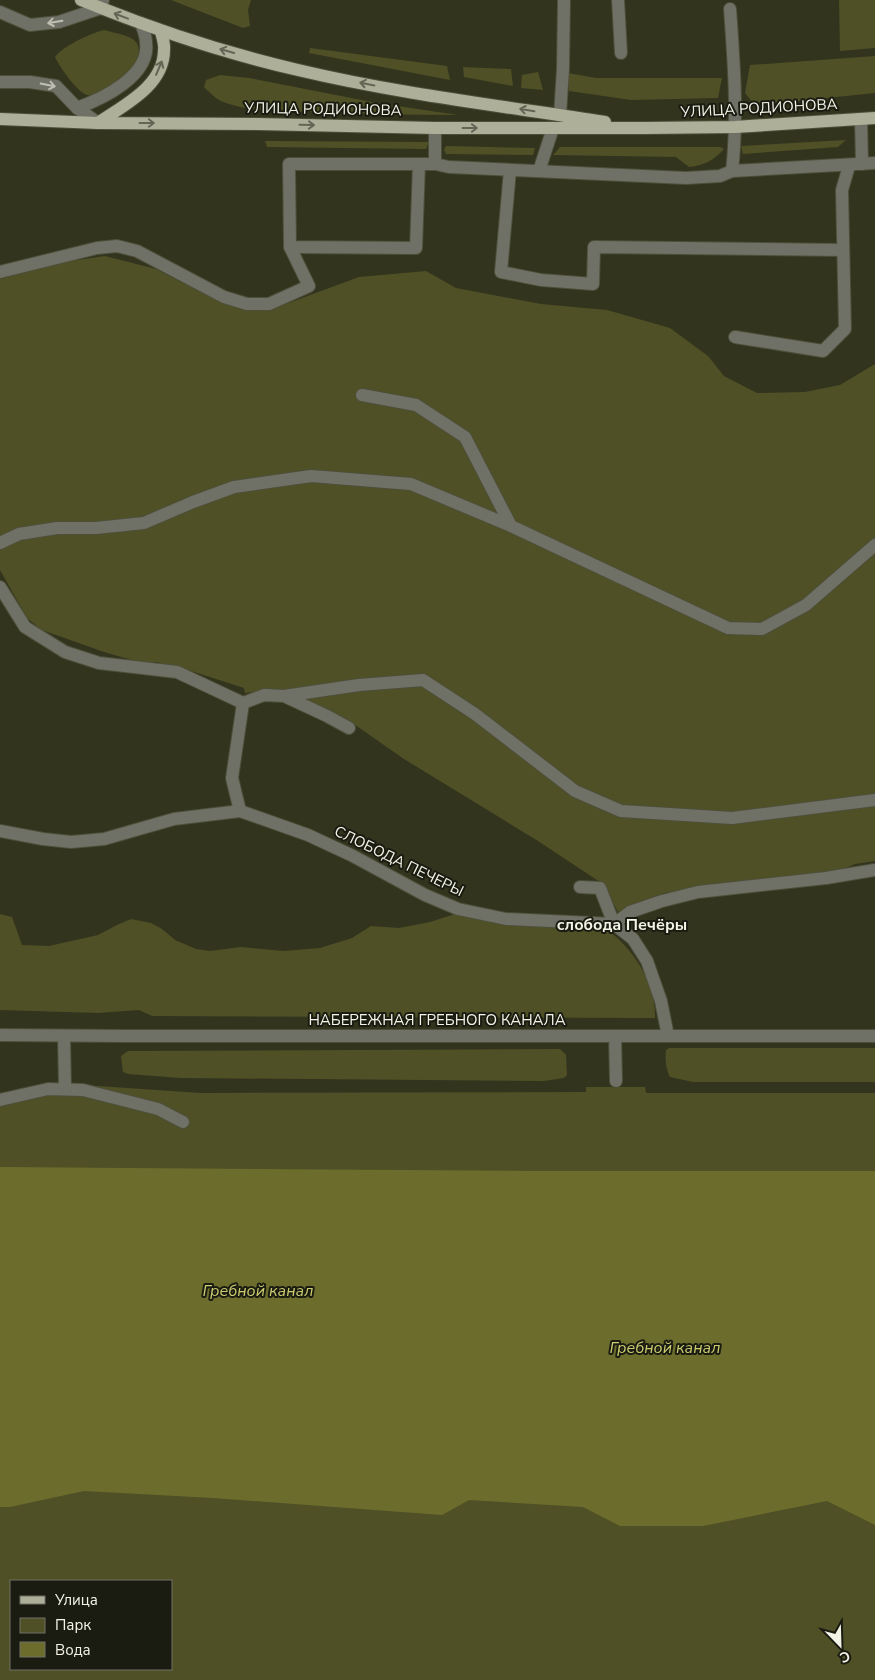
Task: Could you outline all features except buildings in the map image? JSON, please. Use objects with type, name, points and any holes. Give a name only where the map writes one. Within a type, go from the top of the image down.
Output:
[{"type":"main road","name":"УЛИЦА РОДИОНОВА","points":[[82,0],[102,4],[161,31],[208,46],[299,70],[389,89],[645,128]]},
{"type":"main road","points":[[98,123],[142,93],[154,80],[161,66],[164,50],[161,31]]},
{"type":"main road","name":"УЛИЦА РОДИОНОВА","points":[[0,118],[98,123],[435,128],[735,127],[875,118]]},
{"type":"street","points":[[560,115],[564,0]]},
{"type":"street","points":[[618,0],[621,53]]},
{"type":"street","points":[[0,12],[30,25],[59,22],[102,4]]},
{"type":"street","points":[[730,9],[735,127],[732,171]]},
{"type":"street","points":[[77,108],[96,101],[136,74],[144,59],[147,44],[141,23]]},
{"type":"street","points":[[0,82],[30,82],[56,86],[77,108],[98,123]]},
{"type":"street","points":[[0,272],[97,248],[117,246],[136,251],[224,296],[247,304],[268,304],[309,286],[290,247],[289,164],[435,164],[449,167],[686,178],[720,176],[732,171],[849,166],[869,164],[861,119]]},
{"type":"street","points":[[435,128],[435,164]]},
{"type":"street","points":[[539,171],[553,128]]},
{"type":"street","points":[[290,247],[416,248],[419,164]]},
{"type":"street","points":[[736,337],[823,351],[845,329],[842,185],[849,166]]},
{"type":"street","points":[[510,170],[501,272],[541,280],[593,284],[594,247],[843,250]]},
{"type":"street","points":[[362,395],[416,405],[464,436],[511,526]]},
{"type":"street","points":[[0,543],[19,534],[57,528],[96,528],[144,523],[234,487],[311,476],[411,484],[511,526],[728,628],[762,629],[806,605],[875,545]]},
{"type":"street","points":[[0,587],[25,627],[65,652],[100,663],[177,672],[243,702],[264,695],[284,696],[359,685],[424,680],[475,714],[575,791],[621,811],[732,818],[875,800]]},
{"type":"street","points":[[284,696],[349,728]]},
{"type":"street","points":[[240,811],[232,778],[243,702]]},
{"type":"street","name":"СЛОБОДА ПЕЧЕРЫ","points":[[0,831],[43,840],[104,839],[174,819],[240,811],[308,835],[353,856],[425,895],[458,909],[506,919],[614,924]]},
{"type":"street","points":[[614,924],[630,912],[662,901],[698,892],[807,880],[875,870]]},
{"type":"street","points":[[580,887],[600,888],[614,924],[633,939],[647,961],[661,1000],[668,1036]]},
{"type":"street","name":"НАБЕРЕЖНАЯ ГРЕБНОГО КАНАЛА","points":[[0,1035],[875,1036]]},
{"type":"street","points":[[64,1036],[65,1089]]},
{"type":"street","points":[[616,1036],[616,1081]]},
{"type":"street","points":[[0,1100],[48,1089],[83,1090],[158,1109],[183,1122]]},
{"type":"green space","points":[[171,0],[251,0],[248,10],[250,26],[243,28]]},
{"type":"green space","points":[[839,0],[875,0],[875,48],[840,51]]},
{"type":"green space","points":[[104,30],[126,36],[136,42],[139,50],[138,58],[130,74],[122,81],[103,92],[87,95],[74,84],[55,57],[78,40]]},
{"type":"green space","points":[[310,48],[447,66],[450,80],[309,53]]},
{"type":"green space","points":[[875,56],[875,93],[754,104],[745,93],[750,65]]},
{"type":"green space","points":[[463,67],[511,69],[513,86],[464,77]]},
{"type":"green space","points":[[538,72],[543,90],[521,88],[522,75]]},
{"type":"green space","points":[[568,73],[596,78],[722,78],[718,98],[631,100],[569,91]]},
{"type":"green space","points":[[220,75],[249,78],[377,103],[458,115],[279,111],[239,107],[222,101],[204,87],[206,80]]},
{"type":"green space","points":[[846,140],[838,147],[743,154],[741,146]]},
{"type":"green space","points":[[265,141],[429,142],[426,149],[267,147]]},
{"type":"green space","points":[[446,146],[535,148],[533,155],[446,154],[444,150]]},
{"type":"green space","points":[[560,147],[720,147],[724,149],[708,162],[689,167],[676,157],[553,155]]},
{"type":"green space","points":[[105,256],[156,269],[181,282],[242,308],[275,308],[359,277],[426,271],[456,288],[541,304],[607,310],[670,328],[708,356],[724,376],[757,393],[805,392],[840,385],[875,364],[875,861],[855,864],[841,870],[726,883],[664,893],[618,912],[603,884],[538,841],[404,759],[348,720],[307,701],[267,690],[245,693],[244,688],[188,670],[156,662],[142,663],[42,630],[27,618],[0,570],[0,279],[64,262]]},
{"type":"green space","points":[[0,914],[12,917],[22,945],[49,946],[98,935],[131,919],[151,923],[175,940],[196,949],[210,951],[241,947],[283,951],[320,948],[352,938],[371,926],[399,928],[430,922],[455,914],[603,927],[624,944],[647,978],[654,1005],[655,1018],[152,1016],[139,1010],[98,1013],[0,1010]]},
{"type":"green space","points":[[669,1048],[875,1048],[875,1082],[693,1082],[670,1077],[666,1057],[666,1050]]},
{"type":"green space","points":[[560,1049],[566,1055],[567,1075],[564,1078],[544,1081],[180,1078],[128,1074],[123,1072],[121,1056],[128,1051]]},
{"type":"green space","name":"Гребной канал","points":[[84,1085],[200,1093],[586,1092],[586,1087],[645,1087],[646,1093],[875,1093],[875,1680],[0,1680],[0,1095]]},
{"type":"water","name":"Гребной канал","points":[[0,1167],[534,1171],[875,1171],[875,1525],[827,1501],[703,1526],[620,1526],[583,1507],[469,1500],[442,1515],[213,1498],[84,1491],[10,1507],[0,1507]]},
{"type":"district","name":"слобода Печёры","points":[[622,925]]}]
